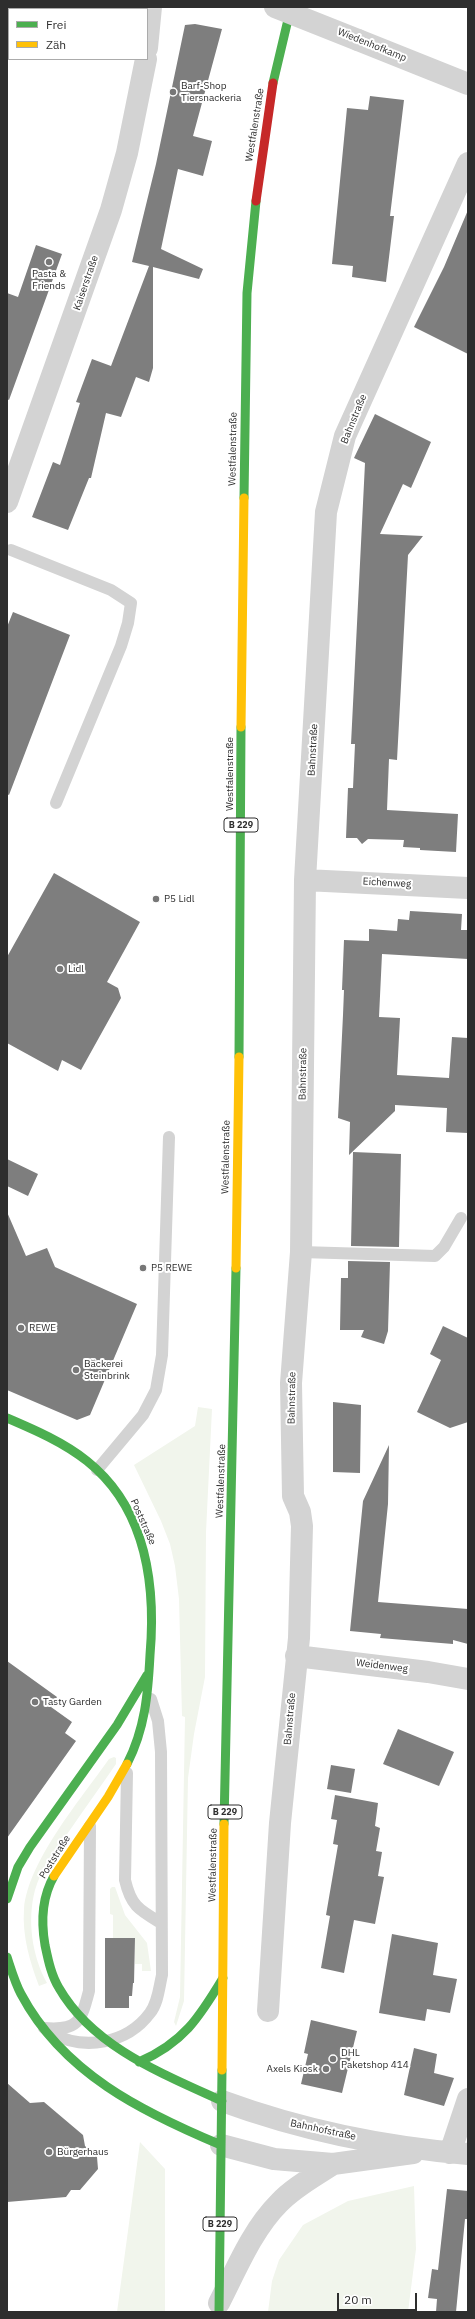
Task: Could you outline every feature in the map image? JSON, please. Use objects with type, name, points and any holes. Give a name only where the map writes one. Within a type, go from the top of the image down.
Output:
[{"type":"main road","name":"Westfalenstraße","points":[[219,2308],[241,884],[241,649],[247,293],[252,234],[265,127],[291,7]]},
{"type":"main road","name":"Poststraße","points":[[7,1418],[54,1440],[79,1455],[97,1470],[109,1483],[128,1511],[145,1552],[154,1608],[147,1706],[143,1727],[127,1765],[90,1824],[52,1880],[46,1894],[43,1917],[44,1934],[51,1970],[58,1987],[82,2017],[109,2041],[139,2062],[222,2101]]},
{"type":"main road","name":"Poststraße","points":[[7,1899],[18,1867],[30,1847],[117,1725],[149,1671]]},
{"type":"main road","points":[[7,1957],[19,1991],[41,2028],[56,2047],[75,2065],[102,2085],[156,2117],[221,2145]]},
{"type":"main road","points":[[139,2062],[165,2050],[186,2034],[200,2016],[223,1978]]},
{"type":"street","points":[[148,38],[151,7]]},
{"type":"street","name":"Wiedenhofkamp","points":[[275,7],[468,84]]},
{"type":"street","name":"Kaiserstraße","points":[[7,501],[111,210],[127,153],[146,60]]},
{"type":"street","name":"Bahnstraße","points":[[268,2011],[280,1823],[299,1638],[302,1526],[300,1512],[293,1496],[291,1383],[301,1252],[305,880],[326,512],[345,436],[468,163]]},
{"type":"street","name":"Eichenweg","points":[[305,880],[468,888]]},
{"type":"street","name":"Weidenweg","points":[[296,1656],[428,1672],[468,1679]]},
{"type":"street","points":[[459,2154],[468,2099]]},
{"type":"street","name":"Bahnhofstraße","points":[[222,2101],[284,2122],[336,2134],[427,2151],[459,2154]]},
{"type":"street","name":"Bahnhofstraße","points":[[221,2145],[274,2159],[334,2164],[372,2160],[427,2151]]},
{"type":"street","points":[[219,2308],[262,2225],[278,2203],[306,2181],[334,2164]]},
{"type":"lane","points":[[11,550],[111,590],[131,603],[128,623],[121,646],[56,803]]},
{"type":"lane","points":[[97,1470],[143,1415],[156,1390],[162,1355],[170,1137]]},
{"type":"lane","points":[[301,1252],[435,1256],[444,1247],[461,1218]]},
{"type":"lane","points":[[41,2028],[59,2038],[80,2042],[109,2041],[139,2025],[151,2012],[158,1996],[162,1975],[161,1752],[158,1721],[148,1688]]},
{"type":"lane","points":[[127,1765],[125,1880],[129,1896],[135,1905],[161,1923]]},
{"type":"lane","points":[[41,2028],[66,2027],[75,2024],[82,2017],[89,1991],[90,1824]]},
{"type":"shaded area","points":[[198,1407],[212,1409],[206,1532],[205,1677],[194,1734],[188,1778],[184,2001],[176,2026],[174,2022],[180,1997],[185,1717],[182,1716],[179,1599],[175,1566],[170,1544],[161,1521],[134,1465],[195,1426]]},
{"type":"shaded area","points":[[114,1757],[116,1758],[116,1764],[50,1859],[41,1874],[35,1890],[31,1913],[32,1938],[38,1961],[47,1983],[39,1986],[25,1939],[24,1909],[28,1890],[45,1851],[71,1811],[109,1759]]},
{"type":"shaded area","points":[[115,1887],[125,1915],[147,1943],[151,1971],[142,1971],[142,1964],[135,1964],[135,1938],[113,1938],[113,1915],[110,1914],[110,1889]]},
{"type":"shaded area","points":[[140,2142],[165,2169],[165,2312],[117,2312]]},
{"type":"shaded area","points":[[414,2186],[416,2249],[408,2312],[268,2312],[272,2281],[279,2260],[303,2225],[348,2201]]},
{"type":"building","points":[[195,24],[222,29],[193,136],[212,141],[203,176],[178,169],[161,249],[203,269],[199,279],[153,267],[153,368],[149,382],[136,377],[121,417],[106,413],[91,478],[89,478],[68,530],[32,517],[53,462],[60,465],[80,403],[76,402],[92,359],[111,366],[149,266],[132,262],[156,164],[185,25]]},
{"type":"building","points":[[370,96],[404,100],[390,216],[394,216],[386,282],[352,277],[353,266],[332,264],[347,108],[368,110]]},
{"type":"building","points":[[468,210],[468,354],[414,327],[444,267]]},
{"type":"building","points":[[36,245],[62,254],[9,400],[7,399],[7,293],[18,297]]},
{"type":"building","points":[[375,414],[431,442],[411,488],[403,484],[380,534],[423,536],[408,555],[397,760],[389,759],[387,810],[458,814],[456,852],[420,850],[420,848],[403,847],[404,840],[368,839],[362,844],[357,838],[346,838],[348,788],[353,788],[355,744],[351,744],[365,463],[354,458]]},
{"type":"building","points":[[13,612],[70,635],[9,795],[7,794],[7,627]]},
{"type":"building","name":"Lidl","points":[[54,873],[140,922],[107,982],[118,988],[121,998],[81,1070],[62,1060],[58,1071],[7,1043],[7,957]]},
{"type":"building","points":[[410,911],[462,914],[461,930],[468,930],[468,959],[382,954],[379,1017],[400,1018],[397,1075],[449,1078],[452,1037],[468,1038],[468,1133],[446,1132],[447,1108],[395,1105],[395,1111],[349,1155],[350,1122],[338,1118],[344,990],[342,990],[344,940],[369,941],[369,929],[397,931],[398,919],[409,920]]},
{"type":"building","points":[[353,1152],[401,1154],[399,1247],[351,1246]]},
{"type":"building","points":[[7,1159],[38,1174],[28,1196],[7,1186]]},
{"type":"building","points":[[7,1212],[26,1256],[47,1248],[55,1267],[137,1304],[90,1415],[77,1420],[7,1390]]},
{"type":"building","points":[[348,1261],[390,1262],[388,1331],[384,1344],[361,1337],[364,1330],[340,1330],[341,1278],[348,1278]]},
{"type":"building","points":[[443,1326],[468,1338],[468,1422],[450,1428],[417,1412],[441,1360],[430,1354]]},
{"type":"building","points":[[333,1402],[361,1405],[360,1473],[333,1472]]},
{"type":"building","points":[[389,1445],[388,1504],[378,1602],[468,1609],[468,1644],[453,1640],[453,1644],[380,1638],[381,1634],[350,1631],[363,1501]]},
{"type":"building","points":[[7,1661],[57,1697],[51,1707],[72,1722],[65,1733],[76,1741],[7,1838]]},
{"type":"building","points":[[398,1729],[454,1752],[439,1786],[383,1764]]},
{"type":"building","points":[[331,1765],[355,1769],[351,1793],[327,1789]]},
{"type":"building","points":[[335,1795],[378,1803],[375,1826],[380,1828],[376,1851],[382,1852],[378,1876],[384,1877],[375,1924],[354,1920],[344,1973],[321,1968],[330,1916],[326,1915],[338,1845],[333,1844],[337,1820],[331,1819]]},
{"type":"building","points":[[392,1934],[438,1943],[433,1975],[457,1979],[450,2013],[427,2009],[425,2021],[379,2013]]},
{"type":"building","points":[[105,1938],[135,1938],[134,1983],[132,1996],[129,1996],[129,2008],[105,2008]]},
{"type":"building","name":"Axels Kiosk","points":[[311,2020],[357,2031],[342,2093],[301,2084],[308,2054],[304,2053]]},
{"type":"building","points":[[414,2048],[437,2054],[434,2073],[454,2078],[444,2106],[404,2095]]},
{"type":"building","name":"Bürgerhaus","points":[[7,2083],[30,2103],[44,2102],[83,2135],[85,2146],[97,2157],[98,2169],[80,2190],[71,2190],[66,2197],[7,2202]]},
{"type":"building","points":[[447,2189],[468,2191],[468,2219],[465,2219],[456,2312],[436,2312],[437,2299],[428,2298],[432,2269],[438,2270]]},
{"type":"traffic: fast","points":[[273,83],[291,7]]},
{"type":"traffic: fast","points":[[244,498],[247,293],[256,201]]},
{"type":"traffic: fast","points":[[239,1057],[241,727]]},
{"type":"traffic: fast","points":[[224,1824],[236,1268]]},
{"type":"traffic: fast","points":[[7,1418],[59,1442],[87,1461],[107,1480],[123,1501],[143,1549],[151,1602],[148,1684],[142,1724],[127,1764]]},
{"type":"traffic: fast","points":[[7,1899],[18,1867],[30,1847],[117,1725],[147,1675]]},
{"type":"traffic: fast","points":[[54,1876],[45,1901],[43,1919],[45,1945],[54,1978],[73,2009],[110,2043],[131,2056],[153,2069],[222,2101]]},
{"type":"traffic: fast","points":[[7,1957],[19,1990],[38,2022],[59,2046],[82,2068],[107,2087],[134,2104],[162,2119],[221,2145]]},
{"type":"traffic: fast","points":[[139,2062],[154,2055],[179,2038],[206,2005],[223,1978]]},
{"type":"traffic: fast","points":[[219,2312],[222,2070]]},
{"type":"traffic: slow","points":[[241,727],[244,498]]},
{"type":"traffic: slow","points":[[236,1268],[239,1057]]},
{"type":"traffic: slow","points":[[54,1876],[108,1797],[127,1764]]},
{"type":"traffic: slow","points":[[222,2070],[224,1824]]},
{"type":"traffic: jam","points":[[256,201],[273,83]]},
{"type":"place","name":"Barf-Shop Tiersnackeria","points":[[173,92]]},
{"type":"place","name":"Pasta & Friends","points":[[49,262]]},
{"type":"place","name":"P5 Lidl","points":[[156,899]]},
{"type":"place","name":"Lidl","points":[[60,969]]},
{"type":"place","name":"P5 REWE","points":[[143,1268]]},
{"type":"place","name":"REWE","points":[[21,1328]]},
{"type":"place","name":"Bäckerei Steinbrink","points":[[76,1370]]},
{"type":"place","name":"Tasty Garden","points":[[35,1702]]},
{"type":"place","name":"DHL Paketshop 414","points":[[333,2059]]},
{"type":"place","name":"Axels Kiosk","points":[[326,2069]]},
{"type":"place","name":"Bürgerhaus","points":[[49,2152]]}]
